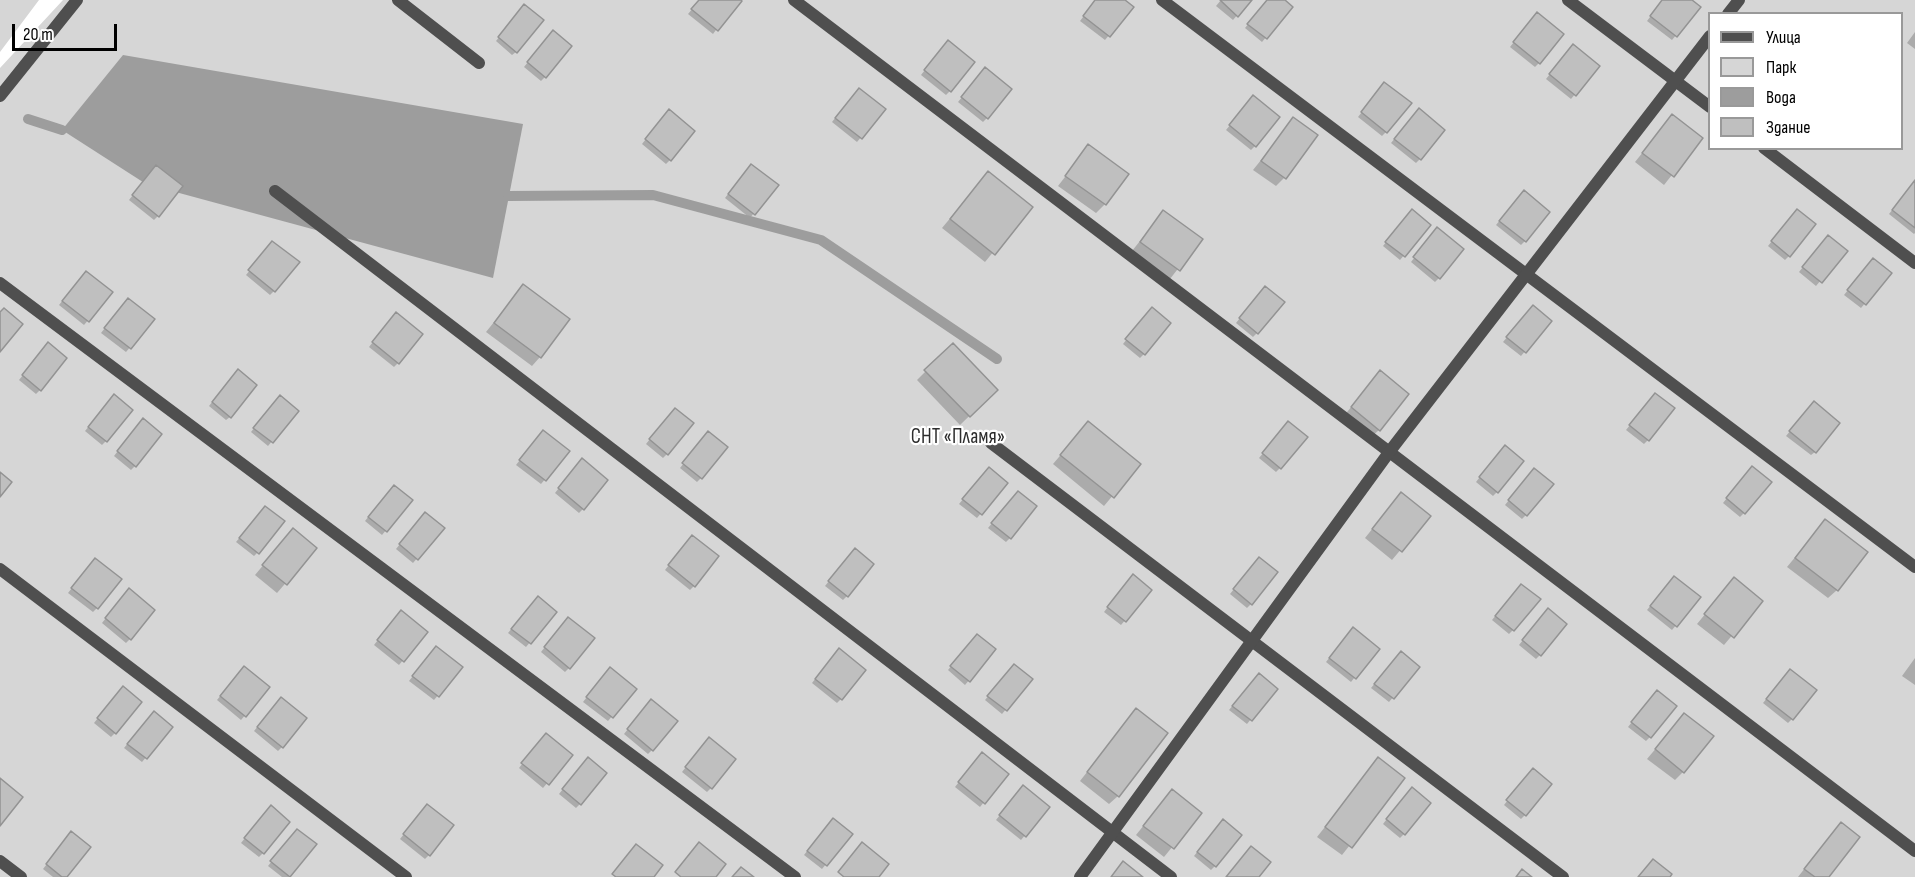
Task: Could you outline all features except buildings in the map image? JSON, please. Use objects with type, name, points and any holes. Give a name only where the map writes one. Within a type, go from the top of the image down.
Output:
[{"type":"street","points":[[0,96],[77,0]]},
{"type":"street","points":[[398,0],[479,63]]},
{"type":"street","points":[[794,0],[1915,851]]},
{"type":"street","points":[[1162,0],[1915,567]]},
{"type":"street","points":[[1568,0],[1708,106]]},
{"type":"street","points":[[1730,12],[1739,0]]},
{"type":"street","points":[[1080,877],[1390,451],[1708,38]]},
{"type":"street","points":[[1767,150],[1915,263]]},
{"type":"street","points":[[275,191],[1171,877]]},
{"type":"street","points":[[0,283],[795,877]]},
{"type":"street","points":[[991,443],[1563,877]]},
{"type":"street","points":[[0,569],[406,877]]},
{"type":"street","points":[[0,861],[21,877]]},
{"type":"green space","points":[[0,0],[39,0],[0,52]]},
{"type":"green space","name":"СНТ «Пламя»","points":[[63,0],[1915,0],[1915,877],[0,877],[0,68]]},
{"type":"water","points":[[123,55],[523,124],[493,278],[146,184],[62,130]]},
{"type":"waterway","points":[[28,119],[62,130]]},
{"type":"waterway","points":[[508,196],[653,195],[821,240],[997,359]]}]
